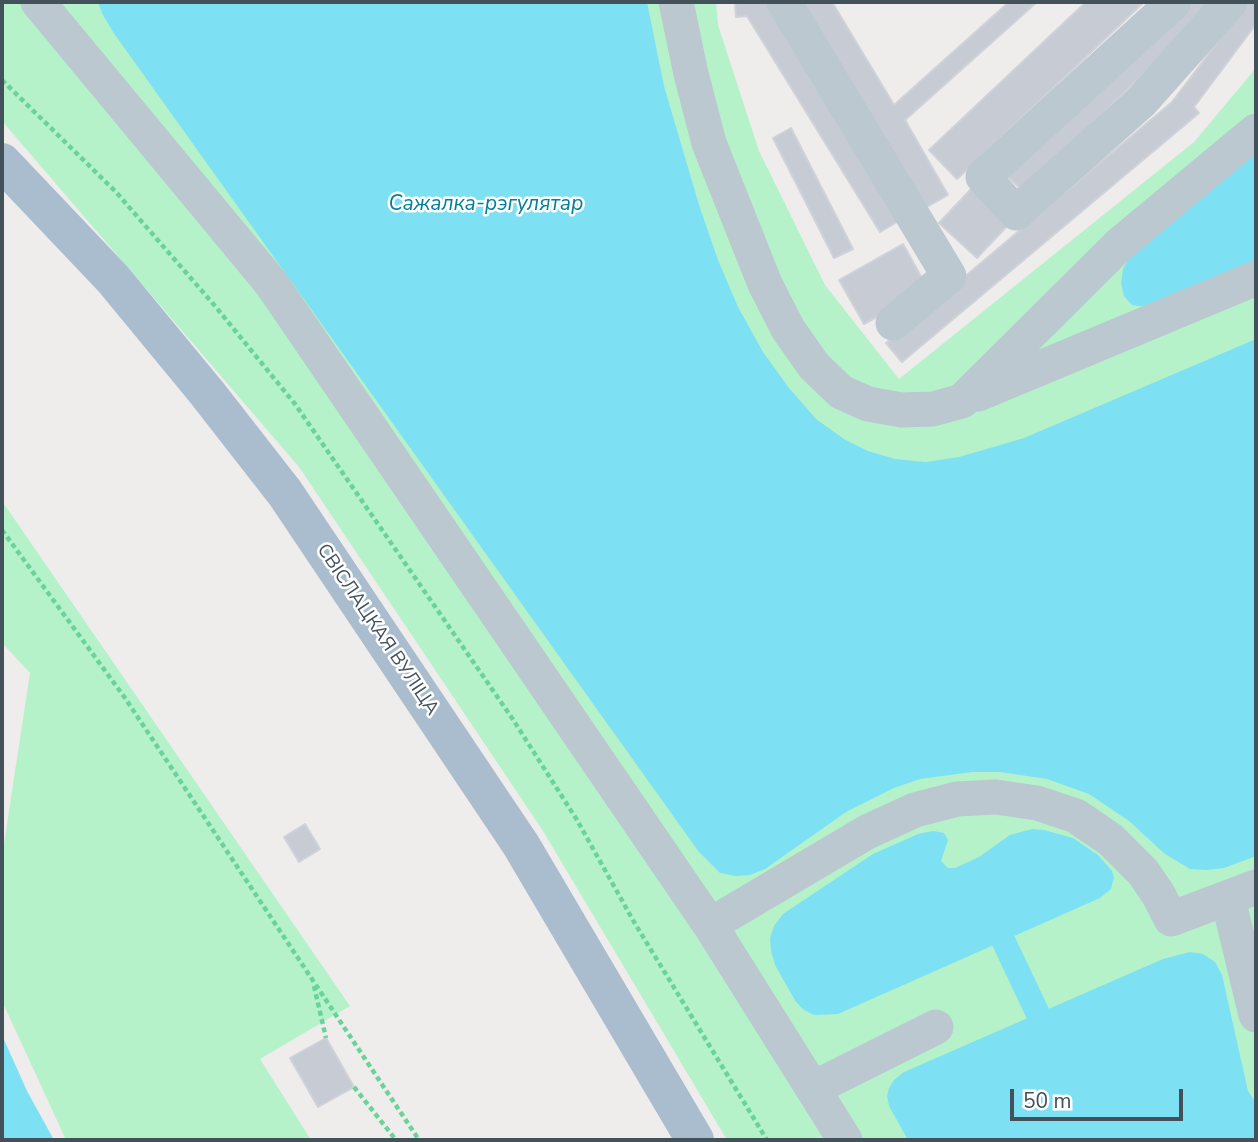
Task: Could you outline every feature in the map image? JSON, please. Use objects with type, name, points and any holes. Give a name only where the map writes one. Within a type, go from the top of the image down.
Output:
[{"type":"main road","name":"СВІСЛАЦКАЯ ВУЛІЦА","points":[[2,162],[113,279],[285,493],[521,845],[695,1140]]},
{"type":"lane","points":[[38,2],[271,283],[709,925],[845,1140]]},
{"type":"lane","points":[[676,2],[709,143],[765,284],[788,329],[814,366],[841,391],[868,404],[902,411],[933,409],[962,401],[1256,278]]},
{"type":"lane","points":[[784,2],[949,276],[893,323]]},
{"type":"lane","points":[[1174,2],[983,177],[1016,213],[1141,103],[1230,2]]},
{"type":"lane","points":[[962,401],[1120,244],[1256,131]]},
{"type":"lane","points":[[709,925],[867,832],[915,810],[957,799],[996,797],[1037,803],[1076,817],[1111,840],[1143,872],[1171,919],[1242,893],[1256,1015]]},
{"type":"lane","points":[[814,1088],[936,1027]]},
{"type":"path","points":[[2,80],[124,202],[215,306],[295,404],[512,718],[577,820],[634,922],[767,1140]]},
{"type":"path","points":[[2,530],[125,698],[419,1140]]},
{"type":"path","points":[[314,981],[326,1038]]},
{"type":"path","points":[[354,1087],[396,1140]]},
{"type":"green space","points":[[2,2],[716,2],[718,25],[759,151],[825,285],[899,379],[1194,142],[1256,68],[1256,1140],[727,1140],[543,831],[299,467],[2,121]]},
{"type":"green space","points":[[2,501],[350,1006],[260,1059],[311,1140],[66,1140],[2,1001],[2,857],[30,673],[2,643]]},
{"type":"water","name":"Сажалка-рэгулятар","points":[[98,2],[647,2],[664,86],[699,205],[738,307],[763,352],[816,419],[844,439],[868,451],[895,459],[926,462],[959,457],[1024,438],[1256,339],[1256,856],[1224,868],[1190,869],[1165,854],[1129,821],[1089,794],[1047,779],[1000,772],[972,772],[920,779],[894,788],[846,812],[765,869],[750,875],[720,873],[699,852],[113,32]]},
{"type":"water","points":[[1256,148],[1256,263],[1145,307],[1132,305],[1124,296],[1121,283],[1123,269],[1129,258]]},
{"type":"water","points":[[1032,829],[1073,838],[1098,855],[1112,871],[1114,877],[1111,889],[1100,898],[838,1014],[814,1015],[796,1002],[775,965],[771,951],[770,938],[774,926],[783,914],[873,854],[918,834],[933,831],[944,833],[948,840],[941,861],[948,868],[955,868],[979,857],[1010,835]]},
{"type":"water","points":[[1190,952],[1203,954],[1215,962],[1222,975],[1248,1091],[1256,1103],[1256,1140],[908,1140],[889,1106],[887,1096],[894,1080],[904,1072],[1163,959]]},
{"type":"water","points":[[2,1035],[27,1091],[54,1140],[2,1140]]},
{"type":"building","points":[[735,2],[767,2],[902,219],[880,232],[747,16],[736,17]]},
{"type":"building","points":[[802,2],[832,2],[894,105],[1009,2],[1037,2],[905,120],[948,195],[925,208]]},
{"type":"building","points":[[1086,2],[1144,2],[957,179],[929,150]]},
{"type":"building","points":[[1188,2],[1217,2],[1023,191],[1008,177]]},
{"type":"building","points":[[1248,2],[1256,2],[1256,24],[1194,107],[1199,113],[902,362],[886,343],[1172,102]]},
{"type":"building","points":[[791,128],[853,249],[834,258],[773,138]]},
{"type":"building","points":[[972,188],[1009,224],[977,258],[939,223]]},
{"type":"building","points":[[903,244],[928,289],[864,324],[839,280]]},
{"type":"building","points":[[305,824],[320,849],[299,862],[284,837]]},
{"type":"building","points":[[326,1038],[354,1087],[318,1107],[290,1058]]},
{"type":"waterway","points":[[1003,940],[1038,1014]]}]
